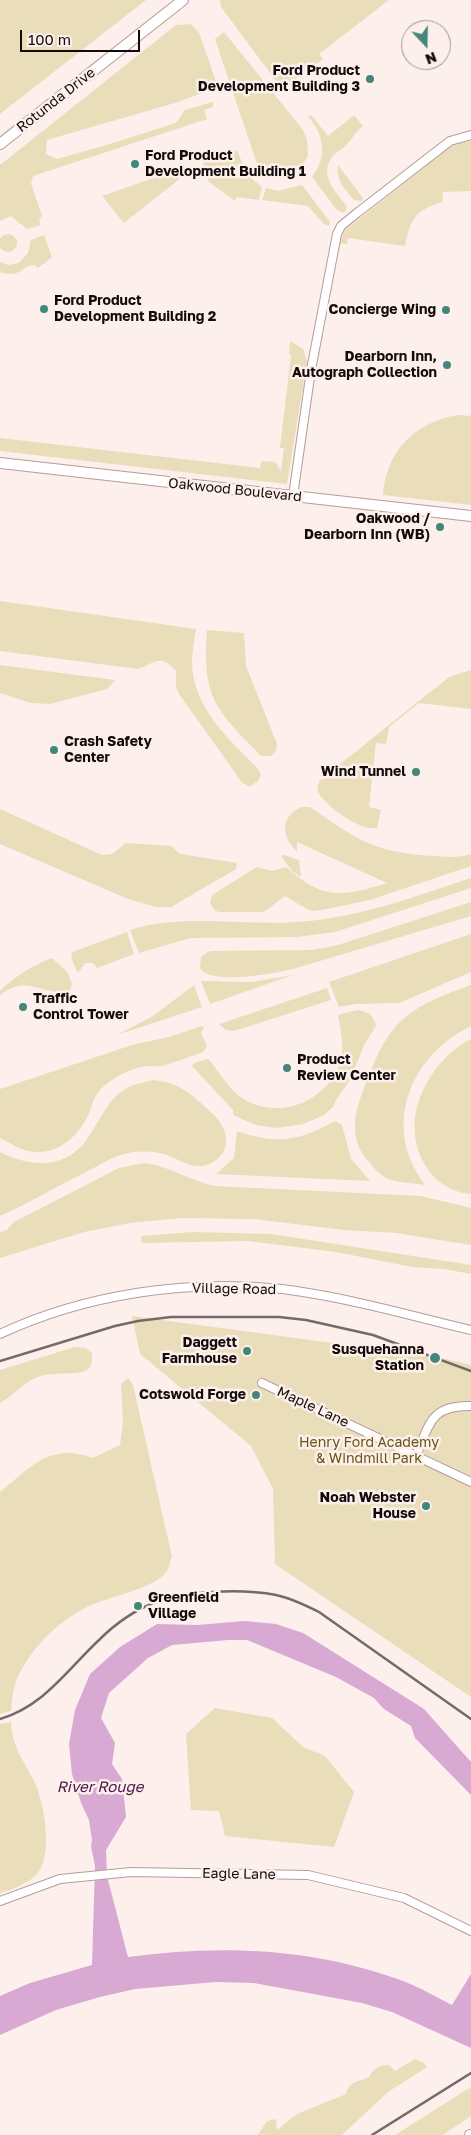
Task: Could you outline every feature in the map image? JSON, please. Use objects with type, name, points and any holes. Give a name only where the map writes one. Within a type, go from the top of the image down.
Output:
[{"type":"main road","name":"Rotunda Drive","points":[[0,144],[183,0]]},
{"type":"main road","name":"Oakwood Boulevard","points":[[0,463],[471,516]]},
{"type":"street","points":[[293,496],[311,370],[337,234],[342,226],[357,213],[450,141],[471,135]]},
{"type":"street","name":"Village Road","points":[[0,1334],[59,1313],[101,1301],[178,1288],[229,1286],[280,1289],[328,1296],[471,1330]]},
{"type":"street","name":"Maple Lane","points":[[262,1383],[471,1482]]},
{"type":"street","points":[[416,1456],[437,1414],[452,1406],[471,1406]]},
{"type":"street","name":"Eagle Lane","points":[[0,1901],[60,1879],[131,1872],[308,1875],[404,1898],[471,1931]]},
{"type":"green space","points":[[0,0],[146,0],[0,114]]},
{"type":"green space","points":[[220,0],[389,0],[319,54],[323,59],[282,89],[221,7]]},
{"type":"green space","points":[[191,24],[199,33],[218,87],[178,102],[47,140],[46,154],[57,159],[113,143],[176,123],[185,110],[213,102],[213,107],[204,110],[207,119],[33,176],[31,184],[42,215],[39,221],[41,225],[27,229],[11,216],[0,221],[0,165],[176,25]]},
{"type":"green space","points":[[224,32],[303,130],[307,140],[308,156],[300,167],[290,173],[285,175],[265,174],[256,161],[215,39]]},
{"type":"green space","points":[[311,115],[328,136],[354,115],[363,126],[332,157],[328,164],[328,178],[334,190],[347,207],[344,213],[337,210],[312,177],[320,162],[322,146],[318,131],[308,117]]},
{"type":"green space","points":[[471,141],[471,191],[443,192],[442,202],[425,209],[415,217],[409,229],[405,246],[348,238],[347,244],[340,243],[344,231],[447,149],[458,143]]},
{"type":"green space","points":[[237,150],[247,175],[262,187],[259,200],[236,197],[235,201],[209,182],[203,162]]},
{"type":"green space","points":[[338,165],[363,198],[362,201],[354,200],[344,188],[339,180]]},
{"type":"green space","points":[[188,166],[192,169],[124,223],[102,196]]},
{"type":"green space","points":[[302,185],[330,222],[329,226],[324,224],[308,206],[262,200],[266,188],[278,191]]},
{"type":"green space","points":[[4,234],[12,234],[17,239],[15,250],[4,252],[-1,247],[-1,239]]},
{"type":"green space","points":[[44,235],[52,257],[38,268],[34,265],[12,274],[0,272],[0,262],[8,265],[19,263],[28,253],[31,240]]},
{"type":"green space","points":[[290,341],[303,349],[307,361],[287,484],[0,451],[0,438],[260,468],[261,461],[275,462],[281,471],[284,448],[280,448],[291,356],[289,353]]},
{"type":"green space","points":[[458,415],[471,416],[471,505],[383,495],[385,479],[390,465],[406,441],[429,424]]},
{"type":"green space","points":[[0,601],[196,629],[192,663],[194,679],[199,694],[215,722],[258,769],[261,775],[258,781],[249,787],[241,781],[179,694],[176,687],[176,671],[166,662],[153,662],[138,669],[0,651]]},
{"type":"green space","points":[[207,630],[244,633],[246,666],[277,744],[276,751],[271,756],[261,756],[232,726],[215,701],[207,672]]},
{"type":"green space","points":[[0,665],[115,680],[107,689],[50,704],[31,703],[0,693]]},
{"type":"green space","points":[[471,670],[471,709],[419,703],[389,727],[386,744],[376,743],[369,807],[381,810],[377,828],[361,826],[352,822],[327,803],[317,790],[319,781],[449,677]]},
{"type":"green space","points":[[302,807],[310,807],[340,828],[381,848],[396,852],[438,856],[457,857],[471,854],[471,866],[370,900],[322,910],[312,911],[285,896],[264,912],[219,912],[214,910],[210,902],[212,895],[257,867],[272,871],[286,867],[311,885],[334,893],[357,891],[387,883],[297,842],[297,851],[288,840],[285,827],[290,815]]},
{"type":"green space","points":[[0,809],[102,855],[112,854],[126,843],[171,846],[180,854],[237,863],[236,869],[171,907],[156,907],[128,899],[0,844]]},
{"type":"green space","points":[[284,855],[299,860],[301,877],[292,871],[281,856]]},
{"type":"green space","points":[[471,878],[471,888],[335,932],[297,937],[190,938],[139,953],[130,930],[171,922],[277,923],[320,920],[386,906]]},
{"type":"green space","points":[[471,902],[471,916],[293,969],[244,977],[230,977],[206,973],[200,968],[201,957],[210,951],[313,950],[338,945]]},
{"type":"green space","points":[[127,932],[134,954],[97,968],[93,963],[85,963],[78,973],[71,958],[72,952]]},
{"type":"green space","points":[[471,934],[471,972],[399,1003],[356,1004],[339,1007],[329,982]]},
{"type":"green space","points":[[52,958],[68,973],[72,984],[70,990],[53,992],[28,986],[19,986],[10,989],[0,996],[0,991],[18,976]]},
{"type":"green space","points":[[293,975],[210,1004],[201,981],[252,982]]},
{"type":"green space","points":[[194,985],[202,1007],[117,1035],[153,1016]]},
{"type":"green space","points":[[471,985],[471,1026],[449,1039],[431,1055],[418,1074],[408,1095],[404,1118],[405,1140],[412,1163],[425,1185],[388,1179],[368,1161],[361,1151],[355,1132],[359,1101],[373,1065],[388,1037],[398,1024],[414,1010],[432,1000]]},
{"type":"green space","points":[[327,988],[331,1000],[234,1031],[226,1030],[219,1024]]},
{"type":"green space","points":[[357,1010],[370,1014],[376,1026],[365,1043],[350,1080],[333,1107],[324,1115],[303,1124],[277,1128],[256,1125],[233,1115],[233,1110],[192,1066],[194,1063],[208,1059],[239,1096],[258,1106],[272,1108],[299,1104],[311,1099],[331,1080],[338,1068],[342,1055],[338,1015]]},
{"type":"green space","points":[[202,1026],[204,1027],[201,1033],[207,1046],[203,1052],[162,1066],[147,1066],[135,1069],[112,1080],[98,1092],[80,1129],[58,1148],[39,1152],[28,1151],[0,1138],[0,1089],[132,1045],[169,1037]]},
{"type":"green space","points":[[471,1039],[471,1194],[453,1190],[442,1184],[429,1171],[419,1153],[415,1135],[415,1116],[420,1097],[429,1079],[455,1049]]},
{"type":"green space","points":[[153,1080],[163,1081],[185,1090],[216,1117],[223,1129],[226,1142],[222,1154],[216,1160],[202,1166],[195,1166],[156,1152],[141,1151],[127,1153],[108,1160],[0,1216],[0,1152],[23,1161],[35,1163],[58,1161],[69,1156],[87,1139],[112,1100],[130,1086]]},
{"type":"green space","points":[[335,1121],[342,1125],[351,1159],[370,1181],[216,1174],[234,1158],[237,1131],[264,1138],[288,1139],[310,1133]]},
{"type":"green space","points":[[144,1163],[162,1167],[214,1186],[421,1196],[471,1208],[471,1245],[396,1233],[344,1230],[254,1219],[181,1218],[130,1223],[84,1232],[0,1258],[0,1232],[7,1230],[14,1222],[119,1168]]},
{"type":"green space","points":[[193,1232],[271,1234],[471,1265],[471,1274],[444,1269],[412,1267],[336,1252],[248,1241],[142,1243],[141,1236]]},
{"type":"green space","name":"Henry Ford Academy & Windmill Park","points":[[132,1316],[437,1357],[471,1365],[471,1697],[275,1564],[273,1489],[251,1446],[140,1354]]},
{"type":"green space","points":[[75,1347],[85,1348],[92,1353],[91,1365],[87,1370],[77,1373],[43,1375],[28,1382],[0,1403],[0,1370]]},
{"type":"green space","points":[[128,1378],[133,1385],[172,1557],[168,1569],[152,1583],[95,1603],[76,1613],[55,1629],[28,1658],[15,1684],[11,1711],[0,1714],[0,1492],[32,1466],[53,1455],[65,1453],[93,1458],[120,1445],[123,1423],[121,1384]]},
{"type":"green space","points":[[215,1708],[272,1718],[303,1747],[325,1756],[354,1792],[334,1847],[225,1836],[219,1811],[191,1810],[186,1734]]},
{"type":"green space","points":[[11,1722],[13,1738],[41,1800],[46,1828],[46,1842],[45,1856],[35,1876],[27,1882],[0,1893],[0,1724]]},
{"type":"green space","points":[[415,2059],[424,2063],[427,2067],[388,2092],[342,2135],[258,2135],[267,2121],[276,2119],[277,2130],[297,2114],[346,2094],[352,2084],[369,2077],[377,2068],[389,2065],[395,2071]]},
{"type":"green space","points":[[471,2087],[471,2116],[443,2135],[395,2135]]},
{"type":"water","name":"River Rouge","points":[[245,1621],[276,1624],[303,1633],[424,1709],[471,1762],[471,1795],[415,1738],[411,1726],[384,1709],[374,1698],[336,1677],[247,1640],[172,1645],[148,1658],[109,1693],[101,1718],[115,1743],[112,1764],[122,1779],[126,1817],[106,1850],[107,1876],[128,1957],[163,1953],[234,1950],[305,1956],[340,1962],[374,1971],[414,1985],[452,2005],[471,1974],[471,2048],[392,2012],[362,2003],[254,1983],[216,1982],[135,1989],[56,2010],[0,2035],[0,1996],[30,1983],[92,1965],[95,1866],[89,1820],[81,1803],[72,1774],[69,1744],[75,1710],[90,1674],[120,1647],[157,1624],[197,1625]]},
{"type":"railway","points":[[0,1361],[115,1326],[138,1321],[171,1317],[279,1317],[306,1320],[373,1335],[471,1371]]},
{"type":"railway","points":[[0,1719],[16,1713],[42,1696],[105,1634],[140,1609],[156,1602],[183,1595],[232,1591],[282,1596],[319,1612],[471,1719]]},
{"type":"railway","points":[[372,2135],[471,2073]]},
{"type":"place","name":"Ford Product Development Building 3","points":[[370,79]]},
{"type":"place","name":"Ford Product Development Building 1","points":[[135,164]]},
{"type":"place","name":"Ford Product Development Building 2","points":[[44,309]]},
{"type":"place","name":"Concierge Wing","points":[[446,310]]},
{"type":"place","name":"Dearborn Inn, Autograph Collection","points":[[447,365]]},
{"type":"place","name":"Oakwood / Dearborn Inn (WB)","points":[[440,527]]},
{"type":"place","name":"Crash Safety Center","points":[[54,750]]},
{"type":"place","name":"Wind Tunnel","points":[[416,772]]},
{"type":"place","name":"Traffic Control Tower","points":[[23,1007]]},
{"type":"place","name":"Product Review Center","points":[[287,1068]]},
{"type":"place","name":"Daggett Farmhouse","points":[[247,1351]]},
{"type":"place","name":"Susquehanna Station","points":[[435,1358]]},
{"type":"place","name":"Cotswold Forge","points":[[256,1395]]},
{"type":"place","name":"Noah Webster House","points":[[426,1506]]},
{"type":"place","name":"Greenfield Village","points":[[138,1606]]}]
